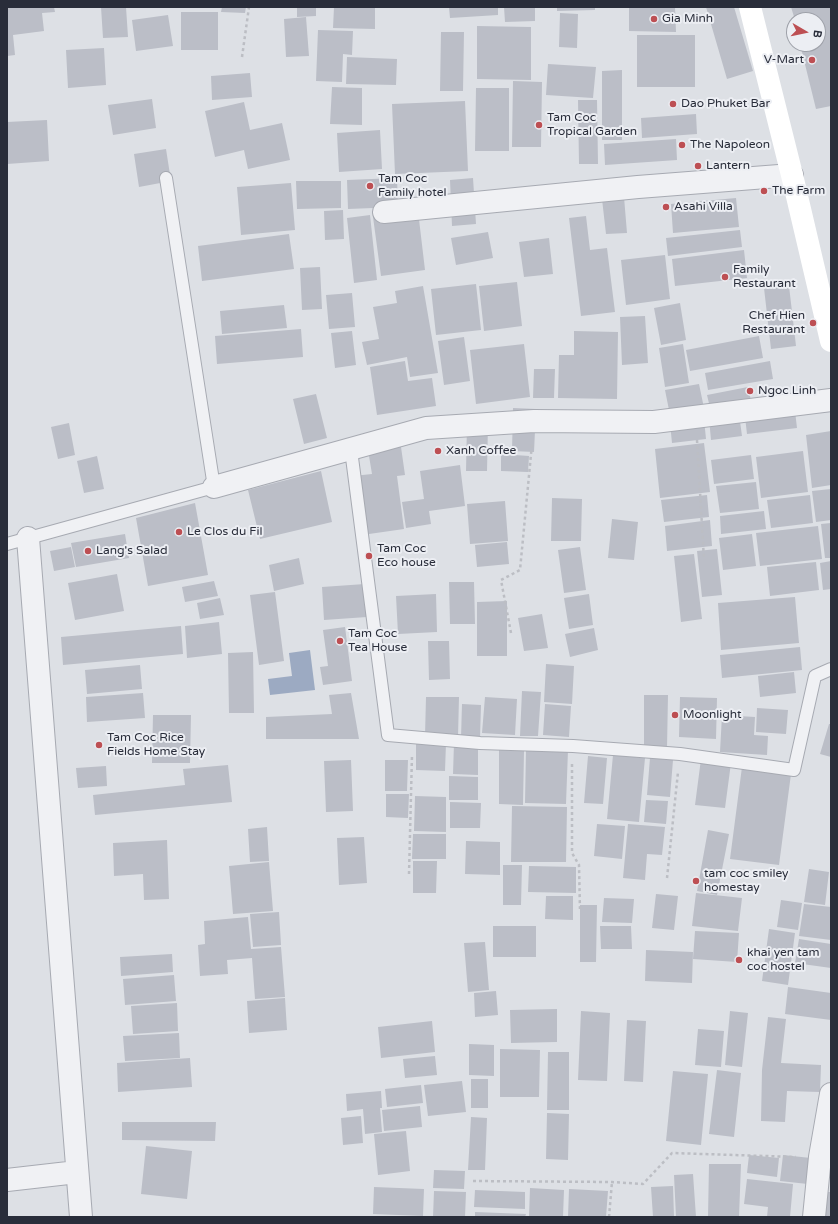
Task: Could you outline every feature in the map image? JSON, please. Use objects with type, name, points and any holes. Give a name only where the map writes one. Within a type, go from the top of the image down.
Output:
[{"type":"main road","points":[[750,7],[792,175],[831,341]]},
{"type":"street","points":[[384,212],[630,188],[792,175]]},
{"type":"street","points":[[214,487],[426,428],[534,422],[654,422],[831,400]]},
{"type":"street","points":[[28,538],[81,1217]]},
{"type":"street","points":[[814,1217],[820,1158],[831,1094]]},
{"type":"street","points":[[7,1180],[77,1172]]},
{"type":"lane","points":[[7,544],[214,487],[166,178]]},
{"type":"lane","points":[[351,450],[388,735],[480,743],[573,746],[680,754],[794,770],[815,676],[831,669]]},
{"type":"path","points":[[242,56],[249,7]]},
{"type":"path","points":[[696,417],[704,560]]},
{"type":"path","points":[[511,633],[501,580],[520,570],[534,422]]},
{"type":"path","points":[[573,746],[572,853],[579,865],[580,911]]},
{"type":"path","points":[[409,874],[412,749]]},
{"type":"path","points":[[667,878],[680,754]]},
{"type":"path","points":[[473,1181],[612,1182],[643,1184],[672,1153],[820,1158]]},
{"type":"path","points":[[609,1217],[612,1182]]},
{"type":"water","points":[[310,650],[315,690],[270,695],[268,679],[292,676],[289,653]]},
{"type":"building","points":[[7,7],[54,7],[55,12],[42,13],[44,31],[13,35],[15,55],[7,56]]},
{"type":"building","points":[[101,7],[126,7],[128,37],[103,38]]},
{"type":"building","points":[[222,7],[246,7],[245,13],[221,12]]},
{"type":"building","points":[[297,7],[316,7],[316,16],[297,17]]},
{"type":"building","points":[[334,7],[375,7],[375,29],[333,28]]},
{"type":"building","points":[[449,7],[498,7],[498,15],[450,18]]},
{"type":"building","points":[[504,7],[535,7],[535,21],[505,22]]},
{"type":"building","points":[[557,7],[595,7],[595,10],[557,11]]},
{"type":"building","points":[[629,7],[675,7],[676,32],[629,31]]},
{"type":"building","points":[[706,7],[734,7],[753,71],[727,79]]},
{"type":"building","points":[[791,7],[831,7],[831,106],[816,109],[802,52],[826,52],[826,12],[793,12]]},
{"type":"building","points":[[181,12],[218,12],[218,50],[181,50]]},
{"type":"building","points":[[560,13],[578,14],[577,48],[559,47]]},
{"type":"building","points":[[168,15],[173,46],[136,51],[132,20]]},
{"type":"building","points":[[306,17],[309,56],[286,57],[284,19]]},
{"type":"building","points":[[477,26],[531,27],[531,80],[477,79]]},
{"type":"building","points":[[318,30],[353,31],[352,55],[343,54],[342,82],[316,81]]},
{"type":"building","points":[[441,32],[464,32],[463,91],[440,91]]},
{"type":"building","points":[[637,35],[695,35],[695,87],[637,87]]},
{"type":"building","points":[[104,48],[106,85],[68,88],[66,50]]},
{"type":"building","points":[[347,57],[397,59],[396,85],[346,84]]},
{"type":"building","points":[[548,64],[596,67],[593,98],[546,95]]},
{"type":"building","points":[[622,70],[622,140],[602,140],[602,71]]},
{"type":"building","points":[[250,73],[252,97],[212,100],[211,76]]},
{"type":"building","points":[[513,81],[542,82],[541,147],[512,147]]},
{"type":"building","points":[[332,87],[362,88],[362,125],[330,124]]},
{"type":"building","points":[[476,88],[509,88],[509,151],[475,151]]},
{"type":"building","points":[[152,99],[156,128],[113,135],[108,105]]},
{"type":"building","points":[[578,100],[597,100],[598,164],[579,164]]},
{"type":"building","points":[[465,101],[468,171],[395,174],[392,104]]},
{"type":"building","points":[[244,102],[250,130],[282,123],[290,160],[248,169],[244,150],[215,157],[205,111]]},
{"type":"building","points":[[696,114],[697,134],[642,138],[641,118]]},
{"type":"building","points":[[47,120],[49,161],[7,164],[7,122]]},
{"type":"building","points":[[380,130],[382,169],[339,172],[337,133]]},
{"type":"building","points":[[676,139],[677,160],[605,165],[604,144]]},
{"type":"building","points":[[166,149],[171,181],[139,187],[134,154]]},
{"type":"building","points":[[397,178],[398,207],[348,209],[347,180]]},
{"type":"building","points":[[473,178],[476,224],[452,226],[450,180]]},
{"type":"building","points":[[296,181],[341,181],[341,208],[297,209]]},
{"type":"building","points":[[291,183],[295,230],[241,235],[237,187]]},
{"type":"building","points":[[624,197],[627,233],[606,234],[602,199]]},
{"type":"building","points":[[736,198],[739,227],[673,233],[671,204]]},
{"type":"building","points":[[343,210],[344,239],[325,240],[324,211]]},
{"type":"building","points":[[418,211],[425,270],[381,276],[373,217]]},
{"type":"building","points":[[370,215],[377,280],[354,283],[347,218]]},
{"type":"building","points":[[586,216],[590,250],[607,248],[615,312],[581,316],[569,218]]},
{"type":"building","points":[[740,230],[742,247],[668,256],[666,238]]},
{"type":"building","points":[[488,232],[493,258],[456,265],[451,238]]},
{"type":"building","points":[[289,234],[294,269],[202,281],[198,246]]},
{"type":"building","points":[[549,238],[553,274],[524,277],[519,242]]},
{"type":"building","points":[[744,250],[747,278],[675,286],[672,259]]},
{"type":"building","points":[[665,255],[670,299],[626,305],[621,260]]},
{"type":"building","points":[[320,267],[322,309],[302,310],[300,268]]},
{"type":"building","points":[[517,282],[522,326],[484,331],[479,286]]},
{"type":"building","points":[[476,284],[481,330],[436,335],[431,289]]},
{"type":"building","points":[[423,286],[438,373],[410,377],[407,357],[367,365],[362,342],[379,339],[373,307],[397,303],[395,291]]},
{"type":"building","points":[[789,286],[796,346],[771,349],[764,288]]},
{"type":"building","points":[[352,293],[355,327],[329,329],[326,295]]},
{"type":"building","points":[[680,303],[686,340],[661,345],[654,308]]},
{"type":"building","points":[[284,305],[287,328],[222,334],[220,311]]},
{"type":"building","points":[[645,316],[648,363],[622,365],[620,317]]},
{"type":"building","points":[[301,329],[303,357],[217,364],[215,336]]},
{"type":"building","points":[[352,331],[356,365],[335,368],[331,333]]},
{"type":"building","points":[[574,331],[618,332],[617,399],[558,398],[559,355],[574,355]]},
{"type":"building","points":[[759,336],[763,358],[690,371],[686,350]]},
{"type":"building","points":[[464,337],[470,381],[444,385],[438,341]]},
{"type":"building","points":[[524,344],[530,397],[476,404],[470,350]]},
{"type":"building","points":[[683,344],[689,383],[665,387],[659,348]]},
{"type":"building","points":[[405,361],[408,381],[432,378],[436,406],[377,415],[370,367]]},
{"type":"building","points":[[770,361],[773,379],[708,390],[705,373]]},
{"type":"building","points":[[534,369],[555,369],[554,398],[533,398]]},
{"type":"building","points":[[699,384],[704,408],[670,415],[665,390]]},
{"type":"building","points":[[748,387],[752,405],[711,412],[707,395]]},
{"type":"building","points":[[316,394],[327,438],[304,444],[293,399]]},
{"type":"building","points":[[513,408],[536,409],[534,452],[512,451]]},
{"type":"building","points":[[795,411],[797,428],[747,434],[745,417]]},
{"type":"building","points":[[739,414],[742,436],[711,440],[709,418]]},
{"type":"building","points":[[704,419],[706,439],[672,443],[670,423]]},
{"type":"building","points":[[69,423],[75,455],[58,459],[51,427]]},
{"type":"building","points":[[467,424],[488,424],[487,471],[466,471]]},
{"type":"building","points":[[831,431],[831,485],[812,488],[806,435]]},
{"type":"building","points":[[399,433],[405,475],[397,476],[404,529],[362,535],[353,476],[372,474],[366,438]]},
{"type":"building","points":[[704,443],[710,492],[660,498],[655,449]]},
{"type":"building","points":[[803,451],[808,492],[761,498],[756,457]]},
{"type":"building","points":[[501,454],[529,456],[528,472],[501,471]]},
{"type":"building","points":[[751,455],[754,479],[714,484],[711,460]]},
{"type":"building","points":[[97,456],[104,489],[84,493],[77,461]]},
{"type":"building","points":[[460,465],[465,506],[429,511],[431,524],[406,528],[402,502],[424,499],[420,471]]},
{"type":"building","points":[[321,471],[332,522],[260,539],[248,490]]},
{"type":"building","points":[[756,482],[759,509],[720,513],[716,486]]},
{"type":"building","points":[[831,489],[831,520],[816,522],[812,491]]},
{"type":"building","points":[[707,495],[709,517],[664,522],[661,500]]},
{"type":"building","points":[[810,495],[813,523],[771,528],[767,500]]},
{"type":"building","points":[[552,498],[582,499],[581,541],[551,541]]},
{"type":"building","points":[[505,501],[508,541],[470,544],[467,504]]},
{"type":"building","points":[[195,503],[208,575],[148,586],[136,518]]},
{"type":"building","points":[[764,511],[766,529],[721,534],[720,516]]},
{"type":"building","points":[[612,519],[638,522],[634,560],[608,558]]},
{"type":"building","points":[[710,520],[712,546],[667,551],[665,526]]},
{"type":"building","points":[[831,523],[831,558],[825,558],[821,524]]},
{"type":"building","points":[[818,526],[822,559],[760,566],[756,533]]},
{"type":"building","points":[[125,534],[129,558],[76,567],[71,543]]},
{"type":"building","points":[[752,534],[756,566],[723,570],[719,538]]},
{"type":"building","points":[[507,542],[509,564],[477,567],[475,545]]},
{"type":"building","points":[[71,547],[75,567],[54,571],[50,551]]},
{"type":"building","points":[[580,547],[586,590],[564,593],[558,550]]},
{"type":"building","points":[[717,549],[722,595],[702,597],[697,551]]},
{"type":"building","points":[[694,554],[702,619],[681,622],[674,556]]},
{"type":"building","points":[[299,558],[304,584],[274,591],[269,565]]},
{"type":"building","points":[[831,561],[831,589],[823,590],[820,563]]},
{"type":"building","points":[[816,562],[819,590],[770,596],[767,567]]},
{"type":"building","points":[[117,574],[124,611],[75,620],[68,583]]},
{"type":"building","points":[[214,581],[218,596],[185,602],[182,587]]},
{"type":"building","points":[[449,582],[474,582],[475,624],[450,624]]},
{"type":"building","points":[[365,584],[367,617],[324,620],[322,587]]},
{"type":"building","points":[[275,592],[284,661],[259,665],[250,595]]},
{"type":"building","points":[[436,594],[437,632],[398,634],[396,596]]},
{"type":"building","points":[[589,594],[593,625],[569,629],[564,598]]},
{"type":"building","points":[[795,597],[799,643],[721,650],[718,603]]},
{"type":"building","points":[[220,598],[224,615],[200,619],[197,603]]},
{"type":"building","points":[[507,601],[507,656],[477,656],[477,602]]},
{"type":"building","points":[[542,614],[548,648],[524,651],[518,618]]},
{"type":"building","points":[[219,622],[222,654],[187,658],[185,626]]},
{"type":"building","points":[[181,626],[183,654],[63,665],[61,637]]},
{"type":"building","points":[[345,627],[352,681],[323,685],[320,667],[328,666],[323,630]]},
{"type":"building","points":[[594,628],[598,650],[570,657],[565,634]]},
{"type":"building","points":[[428,641],[449,641],[450,679],[429,680]]},
{"type":"building","points":[[800,647],[802,670],[722,678],[720,655]]},
{"type":"building","points":[[253,652],[254,713],[229,713],[228,653]]},
{"type":"building","points":[[546,664],[574,666],[572,704],[544,702]]},
{"type":"building","points":[[140,665],[142,689],[87,694],[85,670]]},
{"type":"building","points":[[794,672],[796,693],[760,697],[758,676]]},
{"type":"building","points":[[522,691],[541,692],[538,736],[520,736]]},
{"type":"building","points":[[143,693],[145,718],[87,722],[86,697]]},
{"type":"building","points":[[351,693],[359,739],[266,739],[266,717],[332,714],[329,695]]},
{"type":"building","points":[[644,695],[668,695],[667,748],[644,748]]},
{"type":"building","points":[[426,697],[459,697],[458,737],[425,736]]},
{"type":"building","points":[[485,697],[517,699],[515,735],[482,733]]},
{"type":"building","points":[[680,697],[717,698],[716,739],[679,737]]},
{"type":"building","points":[[462,704],[481,705],[480,738],[461,738]]},
{"type":"building","points":[[545,704],[571,706],[569,737],[543,735]]},
{"type":"building","points":[[757,708],[788,710],[786,734],[756,732]]},
{"type":"building","points":[[153,715],[191,715],[190,763],[152,763]]},
{"type":"building","points":[[722,715],[755,717],[754,735],[768,736],[767,755],[720,752]]},
{"type":"building","points":[[829,724],[831,724],[831,757],[820,754]]},
{"type":"building","points":[[416,742],[446,743],[445,771],[416,770]]},
{"type":"building","points":[[454,743],[478,744],[478,775],[453,774]]},
{"type":"building","points":[[526,749],[568,750],[566,804],[525,803]]},
{"type":"building","points":[[499,750],[524,751],[523,805],[499,804]]},
{"type":"building","points":[[613,755],[645,758],[639,822],[607,819]]},
{"type":"building","points":[[588,756],[607,758],[603,804],[584,803]]},
{"type":"building","points":[[650,758],[673,760],[670,797],[647,795]]},
{"type":"building","points":[[701,759],[731,763],[725,808],[695,805]]},
{"type":"building","points":[[351,760],[353,811],[326,812],[324,761]]},
{"type":"building","points":[[385,760],[408,760],[407,791],[385,791]]},
{"type":"building","points":[[228,765],[232,802],[95,815],[93,795],[185,785],[183,769]]},
{"type":"building","points":[[106,766],[107,786],[78,788],[76,768]]},
{"type":"building","points":[[742,767],[791,774],[779,865],[730,859]]},
{"type":"building","points":[[449,776],[478,777],[478,800],[449,800]]},
{"type":"building","points":[[386,794],[409,794],[408,818],[386,817]]},
{"type":"building","points":[[415,796],[446,797],[446,832],[414,831]]},
{"type":"building","points":[[646,800],[668,801],[666,824],[644,822]]},
{"type":"building","points":[[450,802],[481,803],[480,828],[450,828]]},
{"type":"building","points":[[512,806],[567,807],[566,862],[511,862]]},
{"type":"building","points":[[597,824],[625,826],[622,859],[594,856]]},
{"type":"building","points":[[628,824],[665,827],[662,855],[647,854],[645,880],[623,878]]},
{"type":"building","points":[[267,827],[269,861],[250,862],[248,829]]},
{"type":"building","points":[[708,830],[729,834],[717,895],[697,891]]},
{"type":"building","points":[[413,834],[446,834],[446,859],[412,859]]},
{"type":"building","points":[[364,837],[367,883],[339,885],[337,838]]},
{"type":"building","points":[[167,840],[169,899],[144,900],[143,874],[114,876],[113,843]]},
{"type":"building","points":[[466,841],[500,842],[500,875],[465,874]]},
{"type":"building","points":[[413,861],[437,861],[436,893],[413,893]]},
{"type":"building","points":[[269,862],[273,911],[233,914],[229,866]]},
{"type":"building","points":[[503,865],[522,865],[521,905],[503,905]]},
{"type":"building","points":[[529,866],[576,867],[576,893],[528,892]]},
{"type":"building","points":[[809,869],[829,872],[825,905],[804,902]]},
{"type":"building","points":[[696,893],[742,898],[738,931],[692,926]]},
{"type":"building","points":[[656,894],[678,896],[674,930],[652,928]]},
{"type":"building","points":[[546,896],[573,896],[573,920],[545,919]]},
{"type":"building","points":[[604,898],[634,899],[632,923],[602,922]]},
{"type":"building","points":[[781,900],[802,903],[798,930],[777,927]]},
{"type":"building","points":[[804,904],[831,907],[831,940],[799,936]]},
{"type":"building","points":[[580,905],[597,905],[596,962],[580,962]]},
{"type":"building","points":[[279,912],[281,945],[253,947],[250,914]]},
{"type":"building","points":[[248,917],[251,949],[281,947],[285,997],[255,999],[252,958],[227,960],[228,974],[200,976],[198,945],[205,944],[204,921]]},
{"type":"building","points":[[493,926],[536,926],[536,957],[493,957]]},
{"type":"building","points":[[600,926],[631,926],[632,949],[601,949]]},
{"type":"building","points":[[769,929],[795,933],[788,985],[762,981]]},
{"type":"building","points":[[695,931],[739,933],[737,962],[693,959]]},
{"type":"building","points":[[799,939],[831,944],[831,968],[795,963]]},
{"type":"building","points":[[485,942],[489,990],[468,992],[464,943]]},
{"type":"building","points":[[646,950],[693,952],[692,983],[645,981]]},
{"type":"building","points":[[172,954],[173,972],[121,976],[120,957]]},
{"type":"building","points":[[174,975],[176,1001],[125,1005],[123,979]]},
{"type":"building","points":[[788,987],[831,993],[831,1020],[785,1014]]},
{"type":"building","points":[[496,991],[498,1015],[475,1017],[474,993]]},
{"type":"building","points":[[285,998],[287,1030],[249,1033],[247,1001]]},
{"type":"building","points":[[177,1003],[178,1031],[133,1034],[131,1006]]},
{"type":"building","points":[[557,1009],[557,1042],[511,1043],[510,1010]]},
{"type":"building","points":[[581,1011],[610,1013],[607,1081],[578,1080]]},
{"type":"building","points":[[730,1011],[748,1013],[742,1067],[725,1065]]},
{"type":"building","points":[[768,1017],[786,1019],[781,1063],[821,1065],[820,1092],[787,1091],[785,1122],[761,1121],[762,1070]]},
{"type":"building","points":[[627,1020],[646,1021],[643,1082],[624,1081]]},
{"type":"building","points":[[432,1021],[435,1052],[381,1058],[378,1027]]},
{"type":"building","points":[[698,1029],[724,1031],[721,1067],[695,1065]]},
{"type":"building","points":[[179,1033],[180,1058],[125,1061],[123,1036]]},
{"type":"building","points":[[469,1044],[494,1045],[494,1076],[469,1075]]},
{"type":"building","points":[[500,1049],[540,1050],[539,1097],[500,1097]]},
{"type":"building","points":[[548,1052],[569,1052],[569,1110],[547,1110]]},
{"type":"building","points":[[435,1056],[437,1075],[405,1078],[403,1059]]},
{"type":"building","points":[[190,1058],[192,1087],[118,1092],[117,1063]]},
{"type":"building","points":[[717,1070],[741,1073],[734,1137],[709,1134]]},
{"type":"building","points":[[673,1071],[708,1074],[701,1145],[666,1141]]},
{"type":"building","points":[[471,1079],[488,1079],[488,1108],[471,1108]]},
{"type":"building","points":[[462,1081],[466,1112],[428,1116],[424,1085]]},
{"type":"building","points":[[421,1085],[423,1103],[387,1107],[385,1089]]},
{"type":"building","points":[[381,1091],[382,1108],[380,1108],[382,1132],[365,1134],[363,1109],[347,1111],[346,1094]]},
{"type":"building","points":[[420,1106],[422,1127],[384,1131],[382,1110]]},
{"type":"building","points":[[547,1113],[569,1114],[568,1160],[546,1159]]},
{"type":"building","points":[[361,1116],[363,1143],[343,1145],[341,1118]]},
{"type":"building","points":[[471,1117],[487,1118],[485,1170],[468,1170]]},
{"type":"building","points":[[122,1122],[216,1122],[215,1141],[122,1140]]},
{"type":"building","points":[[406,1131],[410,1171],[378,1175],[374,1134]]},
{"type":"building","points":[[146,1146],[192,1151],[187,1199],[141,1194]]},
{"type":"building","points":[[749,1155],[779,1158],[777,1177],[747,1173]]},
{"type":"building","points":[[783,1155],[820,1159],[817,1185],[780,1181]]},
{"type":"building","points":[[709,1164],[741,1164],[739,1217],[708,1217]]},
{"type":"building","points":[[434,1170],[465,1171],[464,1189],[433,1188]]},
{"type":"building","points":[[693,1174],[696,1217],[676,1217],[674,1175]]},
{"type":"building","points":[[747,1179],[793,1184],[790,1217],[767,1217],[768,1207],[744,1204]]},
{"type":"building","points":[[673,1186],[674,1217],[653,1217],[651,1187]]},
{"type":"building","points":[[374,1187],[424,1189],[423,1216],[373,1214]]},
{"type":"building","points":[[530,1188],[564,1190],[563,1217],[529,1217]]},
{"type":"building","points":[[569,1189],[608,1191],[606,1217],[568,1217]]},
{"type":"building","points":[[475,1190],[525,1192],[525,1209],[474,1207]]},
{"type":"building","points":[[434,1191],[466,1192],[465,1217],[433,1217]]},
{"type":"building","points":[[826,1192],[831,1192],[831,1217],[824,1217]]},
{"type":"building","points":[[475,1212],[526,1214],[525,1217],[475,1217]]},
{"type":"place","name":"Gia Minh","points":[[654,19]]},
{"type":"place","name":"V-Mart","points":[[812,60]]},
{"type":"place","name":"Dao Phuket Bar","points":[[673,104]]},
{"type":"place","name":"Tam Coc Tropical Garden","points":[[539,125]]},
{"type":"place","name":"The Napoleon","points":[[682,145]]},
{"type":"place","name":"Lantern","points":[[698,166]]},
{"type":"place","name":"Tam Coc Family hotel","points":[[370,186]]},
{"type":"place","name":"The Farm","points":[[764,191]]},
{"type":"place","name":"Asahi Villa","points":[[666,207]]},
{"type":"place","name":"Family Restaurant","points":[[725,277]]},
{"type":"place","name":"Chef Hien Restaurant","points":[[813,323]]},
{"type":"place","name":"Ngoc Linh","points":[[750,391]]},
{"type":"place","name":"Xanh Coffee","points":[[438,451]]},
{"type":"place","name":"Le Clos du Fil","points":[[179,532]]},
{"type":"place","name":"Lang's Salad","points":[[88,551]]},
{"type":"place","name":"Tam Coc Eco house","points":[[369,556]]},
{"type":"place","name":"Tam Coc Tea House","points":[[340,641]]},
{"type":"place","name":"Moonlight","points":[[675,715]]},
{"type":"place","name":"Tam Coc Rice Fields Home Stay","points":[[99,745]]},
{"type":"place","name":"tam coc smiley homestay","points":[[696,881]]},
{"type":"place","name":"khai yen tam coc hostel","points":[[739,960]]}]
